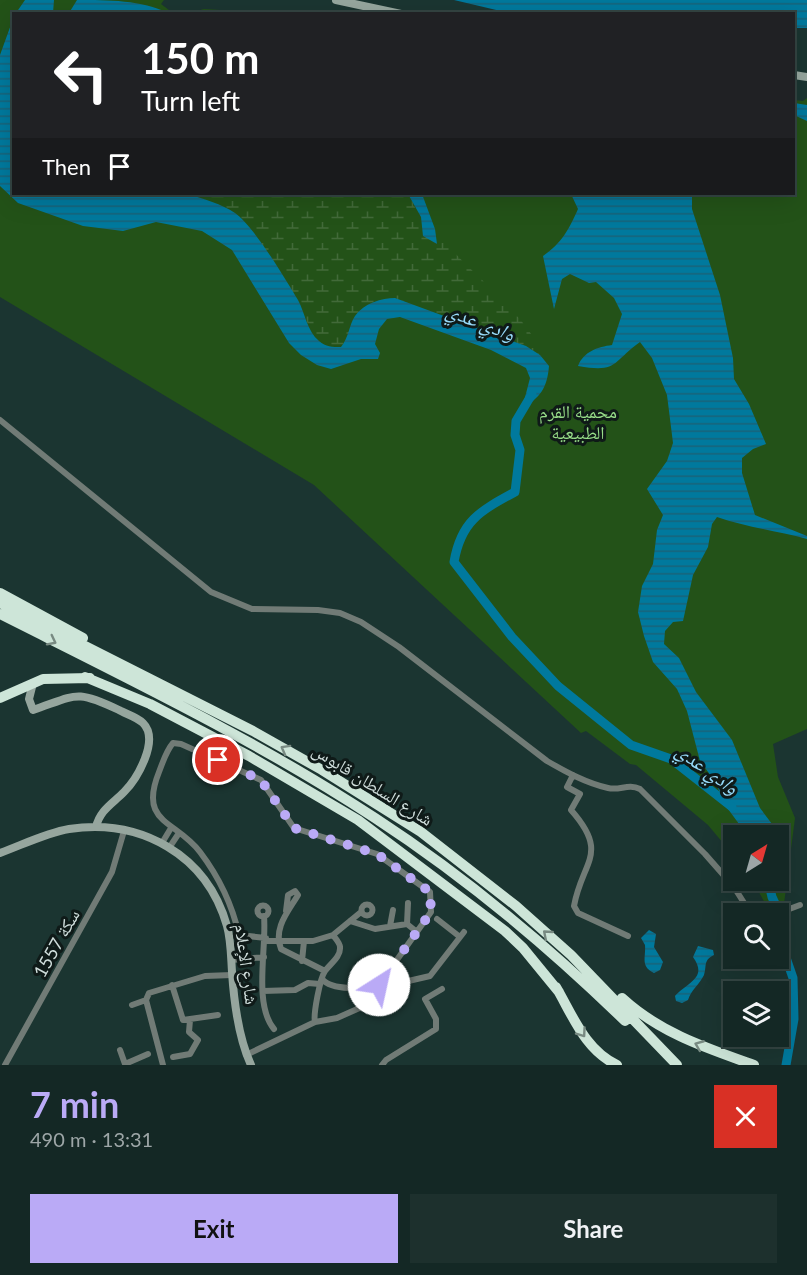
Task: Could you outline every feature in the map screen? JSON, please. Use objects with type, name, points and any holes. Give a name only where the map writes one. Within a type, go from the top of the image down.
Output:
[{"type":"highway","points":[[0,593],[75,632],[115,660]]},
{"type":"highway","name":"شارع السلطان قابوس","points":[[0,603],[263,737],[382,807],[481,878],[571,955],[677,1065]]},
{"type":"highway","name":"شارع السلطان قابوس","points":[[0,614],[214,722],[375,818],[461,880],[590,987],[667,1065]]},
{"type":"highway","points":[[85,677],[150,704],[249,756],[357,819],[505,932],[523,948],[559,992]]},
{"type":"highway","points":[[0,698],[33,682],[50,678],[85,677],[113,682],[184,714],[214,722]]},
{"type":"highway","points":[[304,774],[513,931],[544,966],[582,1033],[594,1049],[617,1065]]},
{"type":"highway","points":[[571,955],[648,1020],[696,1045],[754,1065]]},
{"type":"main road","points":[[336,0],[392,12]]},
{"type":"main road","points":[[33,682],[29,699],[33,710],[70,697],[88,696],[141,721],[148,730],[150,745],[147,754],[126,790],[99,815],[96,827]]},
{"type":"main road","points":[[10,692],[22,694],[29,699]]},
{"type":"main road","name":"شارع الإعلام","points":[[0,853],[67,829],[96,827],[124,831],[166,845],[185,858],[212,888],[228,928],[232,975],[246,1055],[250,1065]]},
{"type":"street","points":[[0,420],[211,592],[252,609],[318,610],[340,613],[361,622],[547,761],[573,776],[607,788],[628,786],[640,789],[705,854],[734,887],[744,903]]},
{"type":"street","points":[[263,991],[295,990],[308,983],[321,981],[330,986],[370,988],[379,985],[431,912],[432,895],[424,886],[377,854],[294,828],[261,780],[176,742],[170,747],[152,794],[158,813],[171,828],[192,842],[215,875],[227,896],[239,935],[266,940],[304,941],[333,935],[361,912]]},
{"type":"street","points":[[573,776],[567,787],[580,794],[571,810],[588,835],[592,854],[574,906],[578,913],[628,936]]},
{"type":"street","points":[[166,845],[171,828]]},
{"type":"street","name":"سكة 1557","points":[[5,1065],[112,872],[124,831]]},
{"type":"street","points":[[166,845],[178,833]]},
{"type":"street","points":[[407,924],[408,903]]},
{"type":"street","points":[[789,909],[800,905]]},
{"type":"street","points":[[390,926],[393,910]]},
{"type":"street","points":[[286,911],[278,941],[281,949],[325,971]]},
{"type":"street","points":[[264,916],[266,940],[263,991],[269,1023],[274,1029]]},
{"type":"street","points":[[246,1055],[315,1022],[337,1018],[364,1006],[391,985],[430,976],[462,935],[437,919]]},
{"type":"street","points":[[350,921],[375,929],[407,924],[417,932]]},
{"type":"street","points":[[315,1022],[314,1015],[319,1000],[321,981],[325,971],[339,952],[340,947],[333,935]]},
{"type":"street","points":[[302,961],[304,941]]},
{"type":"street","points":[[231,960],[264,957]]},
{"type":"street","points":[[160,1064],[146,1000],[149,993],[205,976],[232,975]]},
{"type":"street","points":[[172,985],[183,1020],[218,1015]]},
{"type":"street","points":[[382,1065],[386,1060],[436,1029],[436,1019],[425,999],[442,989]]},
{"type":"street","points":[[132,1005],[146,1000]]},
{"type":"street","points":[[173,1057],[190,1054],[198,1040],[189,1032],[190,1020]]},
{"type":"street","points":[[120,1050],[125,1064],[146,1055],[147,1065]]},
{"type":"green space","name":"محمية القرم الطبيعية","points":[[0,0],[164,0],[161,4],[172,12],[12,12],[12,195],[795,195],[795,100],[803,101],[807,98],[807,729],[773,744],[778,777],[795,818],[789,865],[789,825],[723,825],[723,843],[708,825],[636,765],[630,764],[586,731],[581,733],[314,485],[0,297]]},
{"type":"green space","points":[[204,9],[253,12],[193,12]]},
{"type":"green space","points":[[91,195],[409,195],[423,228],[431,239],[437,244],[435,229],[460,259],[525,325],[540,355],[526,346],[395,298],[355,316],[348,338],[341,347],[329,347],[318,340],[310,329],[298,301],[254,235]]},
{"type":"green space","name":"محمية القرم الطبيعية","points":[[758,891],[786,891],[784,903],[765,903]]},
{"type":"water","points":[[25,0],[54,0],[53,12],[17,12]]},
{"type":"water","points":[[77,0],[136,3],[166,12],[70,12]]},
{"type":"water","points":[[454,0],[807,0],[807,28],[795,28],[795,12],[505,12]]},
{"type":"water","points":[[12,22],[12,195],[191,195],[212,202],[235,213],[251,229],[298,300],[315,337],[324,344],[341,347],[359,311],[373,302],[395,298],[526,346],[540,355],[549,366],[542,392],[522,409],[530,378],[526,368],[491,350],[400,317],[387,319],[379,329],[375,344],[380,353],[378,359],[361,359],[331,369],[317,365],[301,355],[289,343],[232,250],[202,231],[156,222],[123,231],[83,226],[18,203],[0,186],[0,55]]},
{"type":"water","points":[[795,103],[807,105],[807,121],[795,115]]},
{"type":"water","points":[[409,195],[422,195],[435,229],[437,244],[423,236],[421,217]]},
{"type":"water","points":[[571,195],[692,195],[692,209],[720,295],[733,358],[734,379],[749,404],[766,444],[753,449],[742,458],[742,473],[755,515],[807,536],[807,539],[717,517],[712,524],[708,547],[693,575],[683,621],[673,622],[665,631],[664,644],[679,658],[696,692],[732,740],[760,808],[772,825],[740,825],[728,809],[714,780],[700,761],[687,711],[677,689],[653,662],[644,636],[638,612],[642,586],[653,564],[657,530],[663,515],[647,489],[667,461],[673,443],[667,395],[652,358],[640,342],[608,367],[578,366],[592,351],[612,345],[622,314],[614,298],[596,282],[589,283],[570,274],[562,279],[554,309],[543,256],[555,246],[578,209]]},
{"type":"water","points":[[649,930],[656,934],[654,947],[663,962],[660,970],[654,973],[645,964],[645,945],[641,938]]},
{"type":"water","points":[[698,946],[713,950],[714,955],[707,961],[704,975],[688,1000],[682,1003],[676,1001],[675,996],[697,975],[697,964],[693,957]]},
{"type":"waterway","name":"وادي عدي","points":[[532,394],[516,421],[515,435],[520,450],[515,492],[482,512],[467,527],[457,548],[454,562],[512,637],[558,686],[631,745],[671,759],[732,807]]},
{"type":"waterway","name":"وادي عدي","points":[[771,891],[784,923],[782,946],[793,978],[794,1019],[786,1065]]},
{"type":"route","points":[[218,760],[261,780],[294,828],[377,854],[430,892],[432,895],[431,912],[379,985]]}]
